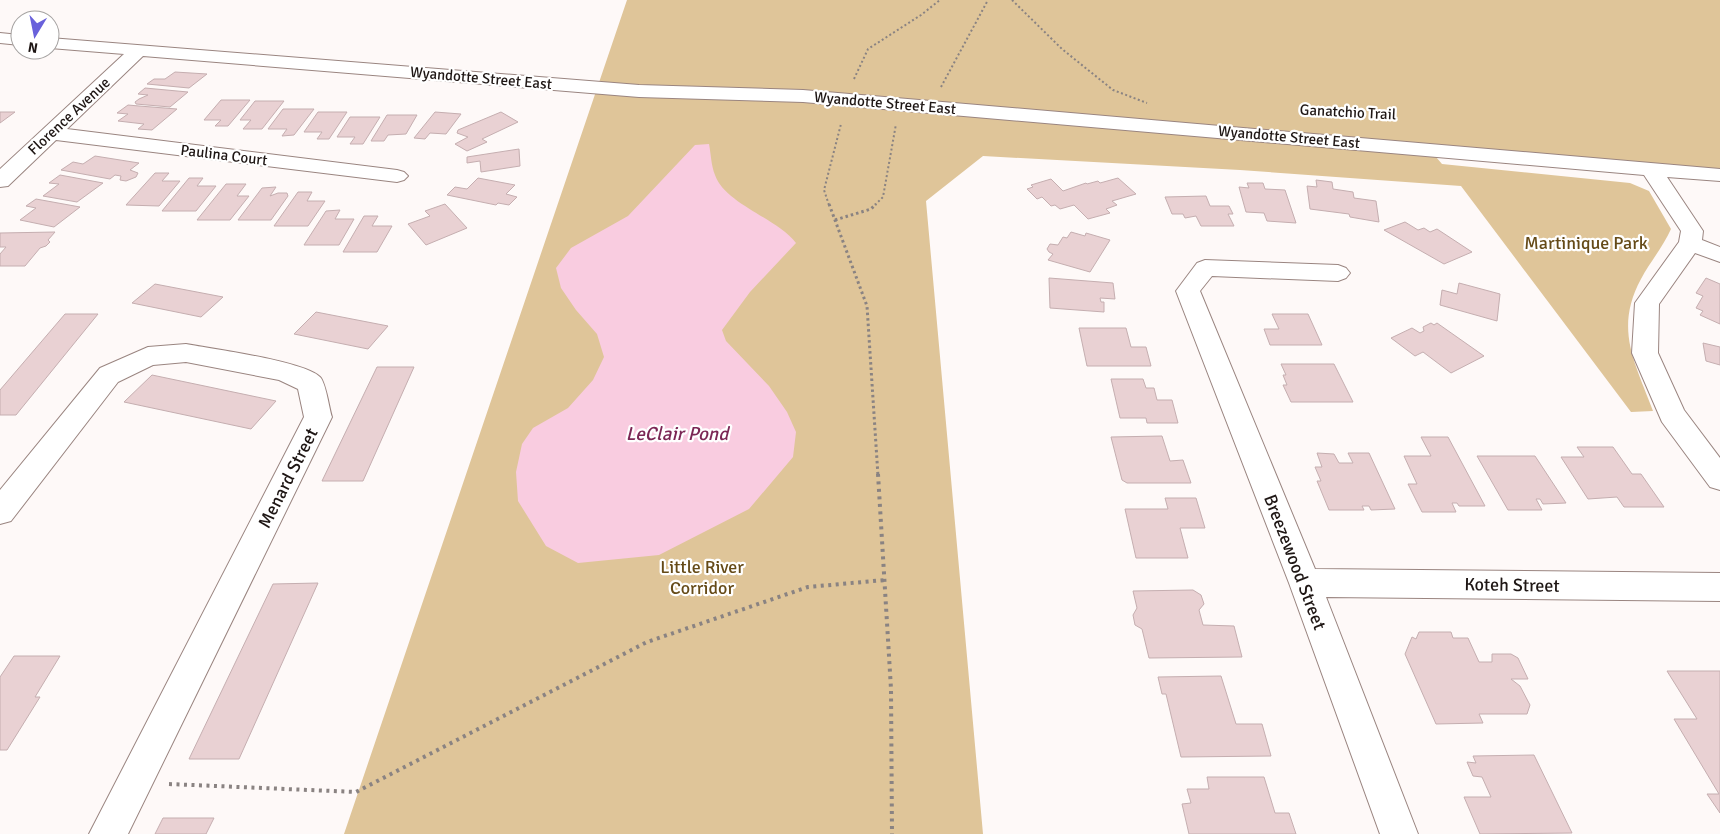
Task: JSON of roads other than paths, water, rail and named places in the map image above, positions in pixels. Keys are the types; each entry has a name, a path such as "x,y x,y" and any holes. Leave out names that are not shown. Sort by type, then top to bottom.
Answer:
{"street":[{"name":"Wyandotte Street East","path":"60,44 639,91 812,96 1720,175"},
{"name":"Florence Avenue","path":"0,181 138,51"},
{"name":"Paulina Court","path":"50,133 398,176"},
{"path":"1651,169 1692,232 1690,243 1647,303 1645,353 1672,415 1720,479"},
{"path":"1690,243 1720,255"},
{"name":"Breezewood Street","path":"1338,274 1205,268 1188,291 1305,583 1399,834"},
{"name":"Menard Street","path":"0,512 109,375 148,356 186,352 285,372 310,383 318,417 108,834"},
{"name":"Koteh Street","path":"1305,583 1720,587"}],"water":[{"name":"LeClair Pond","path":"709,144 715,175 721,185 740,203 777,226 796,243 750,292 722,330 726,341 769,386 787,412 796,432 793,457 749,509 659,555 578,563 546,546 518,501 516,472 522,444 533,428 568,408 593,380 604,357 597,334 576,310 561,288 556,268 571,248 628,216 695,145"}],"park label":[{"name":"Martinique Park","path":"1586,243"},
{"name":"Little River Corridor","path":"702,577"}]}
